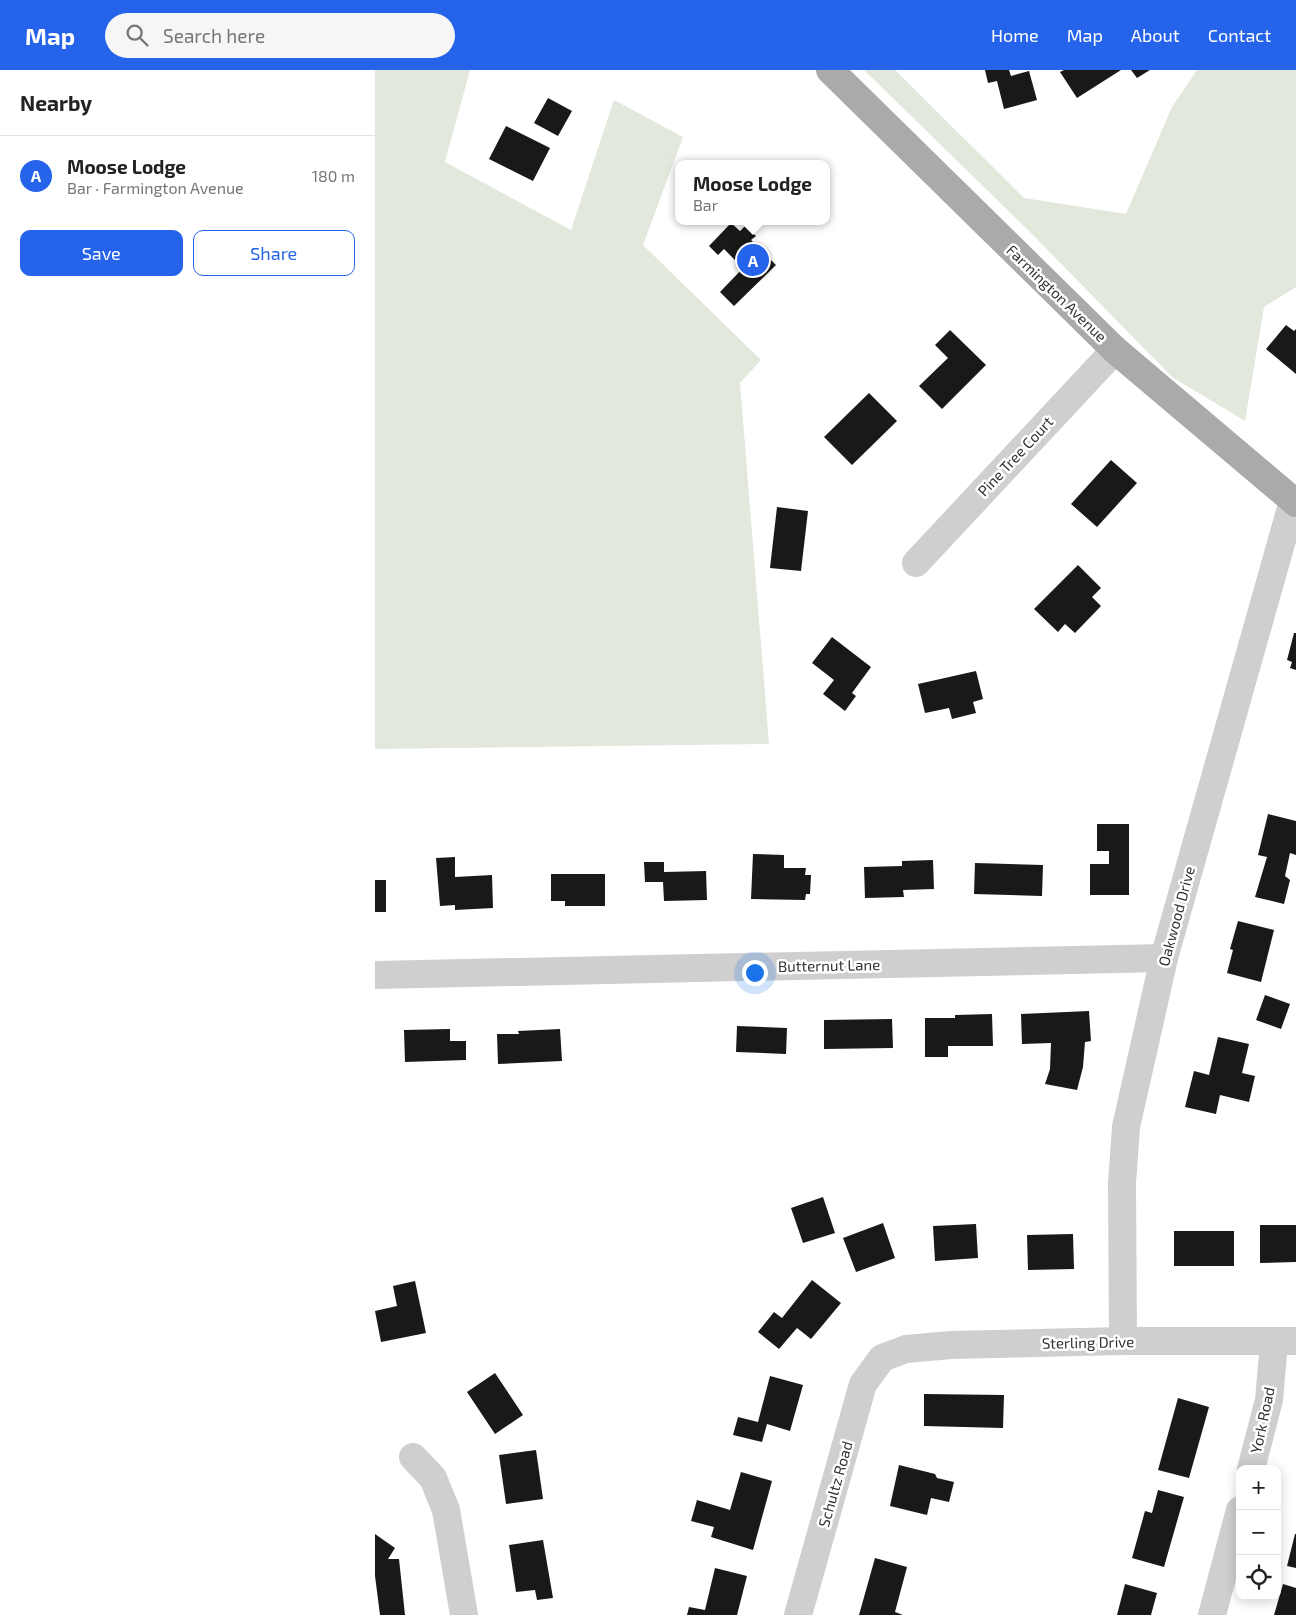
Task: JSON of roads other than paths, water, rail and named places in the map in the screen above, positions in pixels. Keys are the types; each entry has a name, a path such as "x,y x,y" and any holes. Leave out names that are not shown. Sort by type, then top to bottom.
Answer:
{"main road":[{"name":"Farmington Avenue","path":"830,70 1115,350 1294,502"}],"street":[{"name":"Pine Tree Court","path":"916,563 1115,350"},
{"name":"Oakwood Drive","path":"1123,1341 1122,1183 1126,1127 1164,958 1294,502"},
{"name":"Butternut Lane","path":"375,975 1164,958"},
{"name":"Sterling Drive","path":"882,1358 907,1349 951,1345 1123,1341 1285,1342"},
{"name":"York Road","path":"1252,1465 1285,1342"},
{"name":"Schultz Road","path":"798,1615 863,1384 882,1358"},
{"path":"413,1457 433,1478 446,1510 464,1615"},
{"path":"1212,1615 1236,1525"}],"place":[{"name":"Moose Lodge","path":"753,260"}]}
